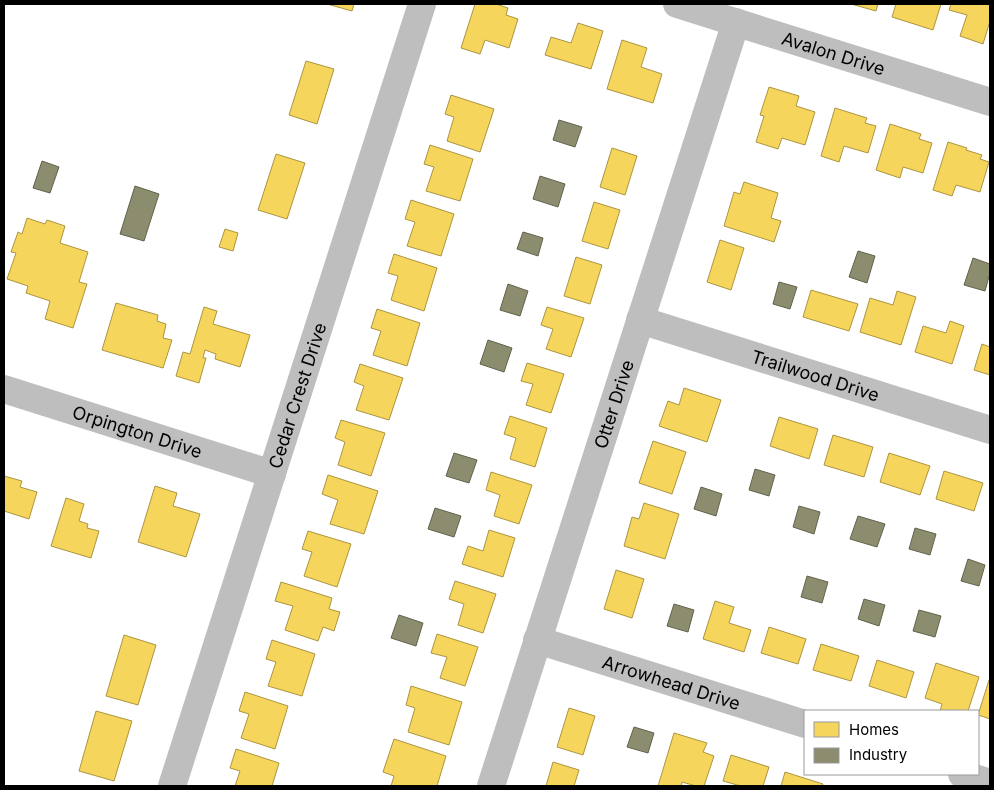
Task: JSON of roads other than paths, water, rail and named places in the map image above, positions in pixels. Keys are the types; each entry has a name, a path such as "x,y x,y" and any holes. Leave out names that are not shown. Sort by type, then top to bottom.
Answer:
{"street":[{"name":"Cedar Crest Drive","path":"172,786 422,4"},
{"name":"Avalon Drive","path":"677,4 990,102"},
{"name":"Otter Drive","path":"491,786 736,22"},
{"name":"Trailwood Drive","path":"640,320 990,430"},
{"name":"Orpington Drive","path":"4,389 272,474"},
{"name":"Arrowhead Drive","path":"537,640 804,724"},
{"path":"966,775 990,782"}]}
